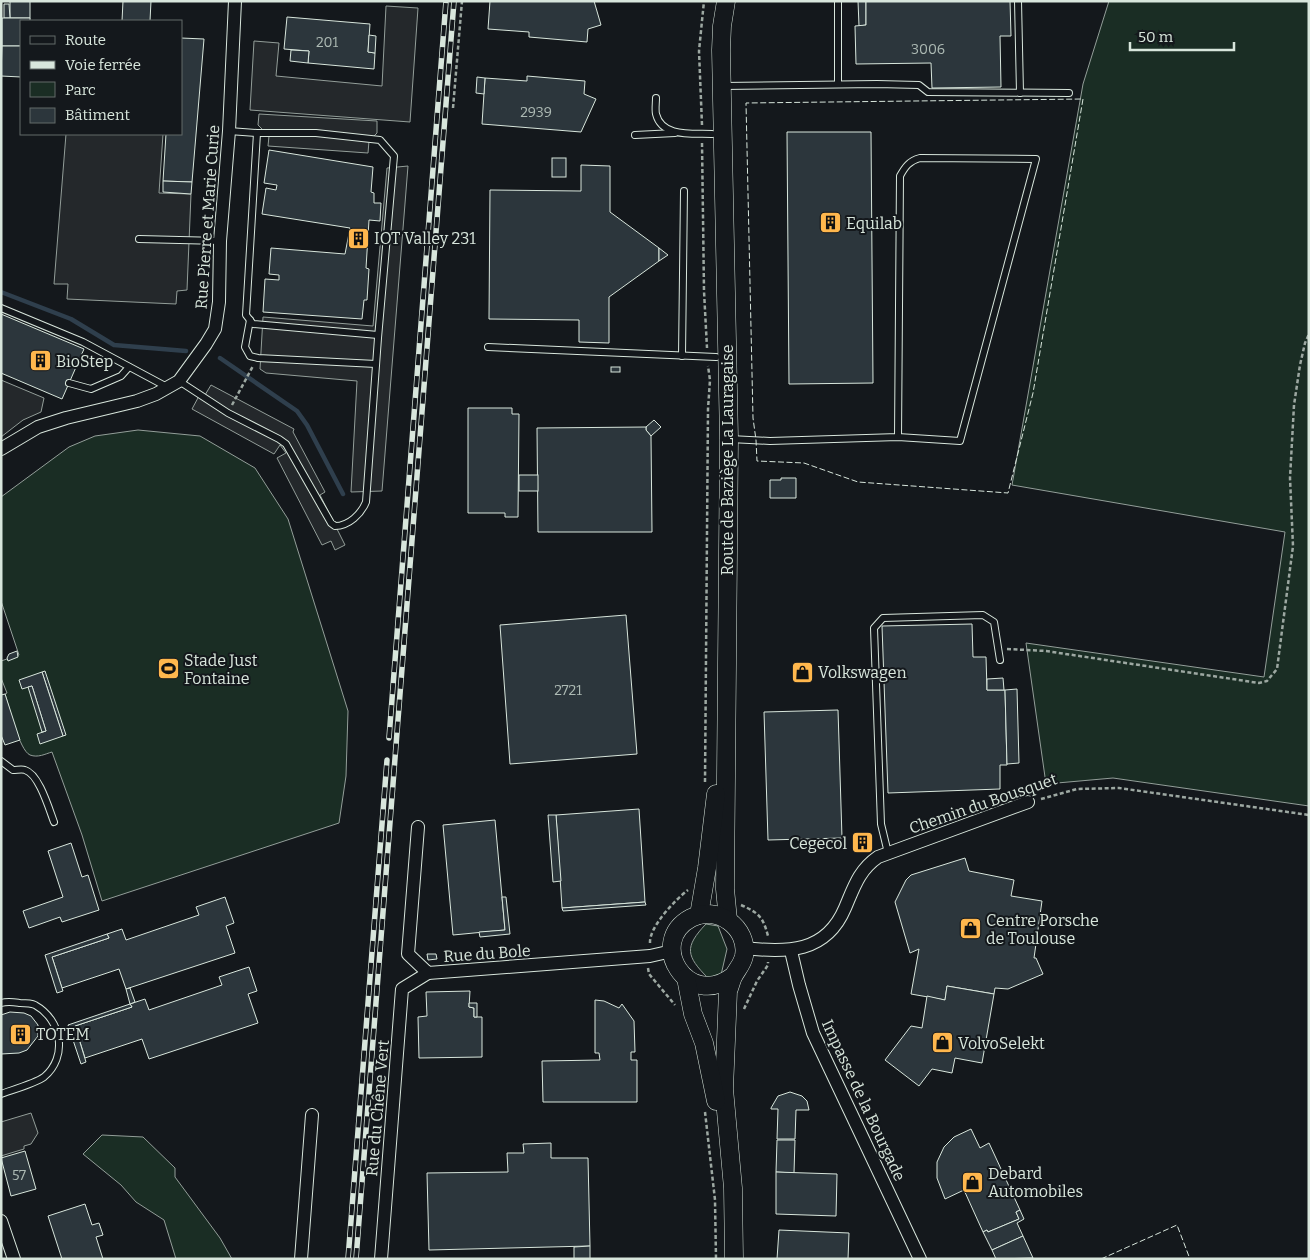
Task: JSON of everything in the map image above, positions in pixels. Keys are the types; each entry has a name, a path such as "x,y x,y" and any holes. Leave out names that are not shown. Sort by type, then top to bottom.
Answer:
{"main road":[{"name":"Route de Baziège La Lauragaise","path":"699,915 716,797 712,357 707,134 710,29 714,1"},
{"name":"Route de Baziège La Lauragaise","path":"726,1 722,26 722,86 729,439 725,889 728,920"},
{"path":"733,976 718,985 710,986 701,986 686,978 676,966 672,951 675,935 679,928 692,918 711,914 728,920 741,934 744,948 742,963 733,976 728,991 724,1088 733,1188 734,1259"},
{"path":"686,978 693,1014 704,1043 715,1091 721,1154 724,1259"}],"street":[{"name":"Rue Pierre et Marie Curie","path":"1,449 38,427 66,418 137,401 156,394 174,384 190,367 206,344 214,328 219,302 220,241 229,130 235,1"},
{"name":"Chemin du Bousquet","path":"744,948 768,951 805,948 826,934 835,925 860,874 868,864 878,857 1028,802"},
{"name":"Rue du Bole","path":"418,827 408,954 428,973 650,956 672,951"},
{"name":"Impasse de la Bourgade","path":"791,950 798,986 813,1033 920,1259"},
{"name":"Rue du Chêne Vert","path":"381,1259 402,989 428,973"},
{"path":"301,1259 312,1115"},
{"path":"1,1221 14,1259"}],"lane":[{"path":"838,1 838,84"},
{"path":"1018,1 1020,93"},
{"path":"722,86 919,85 928,92 1069,93"},
{"path":"656,98 656,114 661,124 675,133"},
{"path":"1,308 83,342 129,367 200,396 228,413 280,439 286,444 327,519 335,526 340,526 352,520 359,514 366,502 378,335 394,156 380,140 316,133 257,133 229,130"},
{"path":"257,133 246,315 253,324 378,335"},
{"path":"635,135 707,134"},
{"path":"729,439 770,441 898,437 960,441 1036,159 920,158 906,165 900,176 898,437"},
{"path":"682,356 684,191"},
{"path":"139,239 220,241"},
{"path":"250,320 245,347 250,356 376,364"},
{"path":"488,347 712,357"},
{"path":"69,383 91,389 122,376 129,367"},
{"path":"888,853 881,824 874,628 883,618 983,615 994,622 1000,660"},
{"path":"1,761 13,770 25,770 31,773 36,779 54,822"},
{"path":"1,1003 8,1001 34,1005 49,1018 58,1033 60,1049 53,1066 43,1078 1,1094"}],"path":[{"path":"453,108 462,1"},
{"path":"704,1 699,50 707,134 704,291 712,357 708,409 705,787"},
{"path":"704,291 711,292"},
{"path":"998,649 1046,651 1259,683 1268,681 1276,669 1293,546 1290,478 1294,405 1300,365 1309,334"},
{"path":"228,413 253,366"},
{"name":"Chemin du Bousquet","path":"1028,802 1077,789 1119,788 1309,814"},
{"path":"650,944 649,939 655,925 672,905 690,889"},
{"path":"736,902 758,913 762,919 768,940"},
{"path":"649,962 650,974 678,1012"},
{"path":"744,1010 756,981 768,965 768,962"},
{"path":"704,1104 715,1200 716,1259"}],"green space":[{"path":"1109,1 1309,1 1309,806 1113,778 1046,784 1026,643 1264,677 1285,532 1012,485 1083,84"},
{"name":"Stade Just Fontaine","path":"138,430 200,436 255,468 288,519 348,711 346,776 339,823 102,901 82,835 52,752 36,756 30,755 26,751 18,737 5,694 7,693 1,678 1,661 19,655 1,601 1,497 69,447 95,436"},
{"path":"706,924 718,926 727,949 721,975 708,978 695,964 690,951 694,939"},
{"path":"102,1135 143,1137 175,1168 175,1177 220,1238 232,1259 176,1259 164,1220 136,1202 121,1185 83,1154"}],"shaded area":[{"path":"386,6 418,8 410,122 250,110 254,41 279,43 276,76 382,86"},
{"path":"259,114 377,121 377,133 369,141 368,153 268,146 269,136 258,125"},
{"path":"66,135 163,135 159,193 191,194 187,290 177,291 176,304 67,299 68,284 54,284"},
{"path":"408,166 382,491 351,492 357,381 266,373 260,369 263,317 373,326 387,168"},
{"path":"1,380 44,398 41,412 23,420 1,437"},
{"path":"211,385 294,429 293,432 325,492 320,495 345,545 335,550 331,541 322,545 277,458 286,453 280,445 274,454 192,409 199,396 205,395"},
{"path":"31,1113 38,1133 31,1144 24,1146 24,1149 1,1156 1,1122"}],"building":[{"path":"10,1 30,1 30,18 10,18"},
{"path":"123,1 151,1 150,20 122,20"},
{"path":"490,1 594,1 601,25 588,29 587,42 529,37 529,32 488,29"},
{"path":"858,1 866,1 866,25 859,26"},
{"path":"866,1 1010,1 1011,36 1000,36 1001,87 932,88 931,63 856,64 855,26 866,25"},
{"path":"4,4 9,4 10,18 4,18"},
{"path":"287,17 370,24 368,52 375,53 374,69 308,63 309,51 284,49"},
{"path":"2,18 30,18 30,20 20,20 20,46 2,46"},
{"path":"369,35 376,36 375,53 368,52"},
{"path":"182,38 204,39 192,182 163,181 166,135 182,135"},
{"path":"2,46 20,46 20,77 1,76"},
{"path":"291,50 309,51 308,63 290,61"},
{"path":"527,76 585,81 584,94 596,99 581,132 482,124 485,78 527,81"},
{"path":"477,77 485,78 484,94 476,93"},
{"name":"Equilab","path":"787,132 871,132 873,383 789,384"},
{"name":"IOT Valley 231","path":"269,150 373,167 371,192 374,193 374,203 381,203 380,221 369,220 366,268 369,269 367,300 364,300 362,319 263,312 265,279 279,280 279,275 269,274 271,248 345,254 350,228 262,214 266,188 276,190 277,185 264,183"},
{"path":"552,158 566,158 566,177 552,177"},
{"path":"581,165 610,166 610,212 659,248 659,261 609,297 609,343 579,342 579,320 489,319 490,190 581,191"},
{"path":"163,181 192,182 191,194 163,192"},
{"path":"659,248 668,255 659,261"},
{"name":"BioStep","path":"1,314 84,349 62,399 1,373"},
{"path":"611,367 620,367 620,372 611,372"},
{"path":"468,408 512,408 512,414 519,414 518,517 505,517 505,513 468,513"},
{"path":"654,420 661,427 651,436 646,427"},
{"path":"646,427 651,436 652,532 538,532 537,428"},
{"path":"519,475 538,475 538,491 519,491"},
{"path":"781,478 796,478 796,498 770,498 770,480 781,480"},
{"path":"626,615 637,754 510,764 500,625"},
{"path":"972,624 973,657 986,657 987,690 1005,690 1007,765 1000,765 1000,789 888,793 882,626"},
{"path":"17,651 18,657 8,661 9,654"},
{"path":"45,671 66,735 63,736 42,672"},
{"path":"42,672 63,736 40,744 37,734 46,731 32,686 22,689 19,680"},
{"path":"1003,678 1004,690 987,690 987,679"},
{"path":"32,686 46,731 42,732 28,687"},
{"path":"1017,689 1019,763 1007,764 1005,690"},
{"path":"5,694 20,740 5,745 1,735 1,695"},
{"path":"838,710 842,838 768,840 764,712"},
{"path":"639,809 645,902 562,908 556,815"},
{"path":"548,815 556,815 561,881 553,882"},
{"path":"495,820 505,930 453,935 443,825"},
{"name":"Cegecol","path":"859,840 867,840 868,845 860,846"},
{"path":"71,843 82,877 88,875 99,910 62,922 60,917 29,928 23,911 63,897 48,851"},
{"name":"Centre Porsche de Toulouse","path":"965,858 969,871 1014,880 1011,896 1042,901 1034,958 1036,958 1043,974 1008,989 995,988 994,994 947,986 945,1000 911,994 919,949 910,953 895,902 906,880 911,875"},
{"path":"225,897 234,923 226,926 235,953 126,989 119,969 62,988 52,957 109,938 107,934 122,929 126,940 199,915 196,907"},
{"path":"502,897 506,897 510,934 480,937 479,932 505,930"},
{"path":"645,902 646,905 563,911 562,908"},
{"path":"107,934 109,938 52,957 63,991 57,993 45,955"},
{"path":"427,954 436,954 437,959 428,960"},
{"path":"249,967 257,991 248,994 258,1023 149,1059 142,1039 85,1058 75,1026 132,1007 130,1004 145,999 149,1010 222,985 219,977"},
{"name":"VolvoSelekt","path":"947,986 994,994 982,1063 955,1058 952,1073 932,1069 919,1086 885,1060 911,1026 922,1028 927,996 945,1000"},
{"path":"130,988 135,1002 130,1004 126,989"},
{"path":"470,991 469,1007 474,1008 474,1017 482,1017 482,1057 419,1058 418,1017 427,1016 426,992"},
{"path":"595,1000 604,1001 619,1008 622,1004 634,1021 635,1052 631,1052 631,1060 637,1060 637,1102 543,1102 542,1061 600,1060 599,1053 595,1053"},
{"path":"469,1003 477,1003 477,1017 474,1017 474,1008 469,1007"},
{"path":"130,1004 132,1007 75,1026 86,1062 81,1064 68,1025"},
{"name":"TOTEM","path":"10,1012 24,1013 31,1016 38,1025 38,1036 27,1050 19,1053 1,1054 1,1015"},
{"path":"790,1092 802,1096 807,1101 809,1110 796,1110 795,1139 777,1139 778,1109 771,1108 778,1096"},
{"name":"Debard Automobiles","path":"971,1129 980,1148 989,1143 1020,1210 1016,1212 1019,1219 988,1232 987,1230 983,1232 964,1190 945,1199 937,1178 937,1162 944,1147 954,1137"},
{"path":"777,1140 795,1140 794,1173 776,1172"},
{"path":"551,1143 551,1158 588,1158 590,1246 429,1250 427,1173 508,1172 507,1153 524,1153 523,1144"},
{"path":"25,1151 36,1189 11,1196 1,1158"},
{"path":"776,1172 837,1174 836,1216 776,1214"},
{"path":"85,1204 92,1225 99,1223 103,1235 96,1237 103,1259 62,1259 48,1216"},
{"path":"1020,1210 1024,1219 1017,1223 1023,1236 992,1250 983,1232 987,1230 988,1232 1019,1219 1016,1212"},
{"path":"779,1230 849,1233 848,1259 777,1259"},
{"path":"1023,1236 1033,1258 996,1259 992,1250"},
{"path":"590,1246 590,1259 574,1259 574,1247"}],"waterway":[{"path":"1,292 71,319 114,345 186,351"},
{"path":"220,358 297,411 307,425 343,494"}],"railway":[{"path":"389,738 446,1"},
{"path":"356,1259 454,1"},
{"path":"348,1259 387,760"}],"fence":[{"path":"1083,99 1033,393 1008,493 858,482 804,463 757,461 753,418 746,103 1083,99"},
{"path":"1101,1259 1177,1225 1190,1259"}],"place":[{"name":"Equilab","path":"830,223"},
{"name":"IOT Valley 231","path":"358,238"},
{"name":"BioStep","path":"40,361"},
{"name":"Stade Just Fontaine","path":"168,669"},
{"name":"Volkswagen","path":"802,672"},
{"name":"Cegecol","path":"863,843"},
{"name":"Centre Porsche de Toulouse","path":"970,929"},
{"name":"TOTEM","path":"20,1034"},
{"name":"VolvoSelekt","path":"942,1043"},
{"name":"Debard Automobiles","path":"972,1182"}]}
